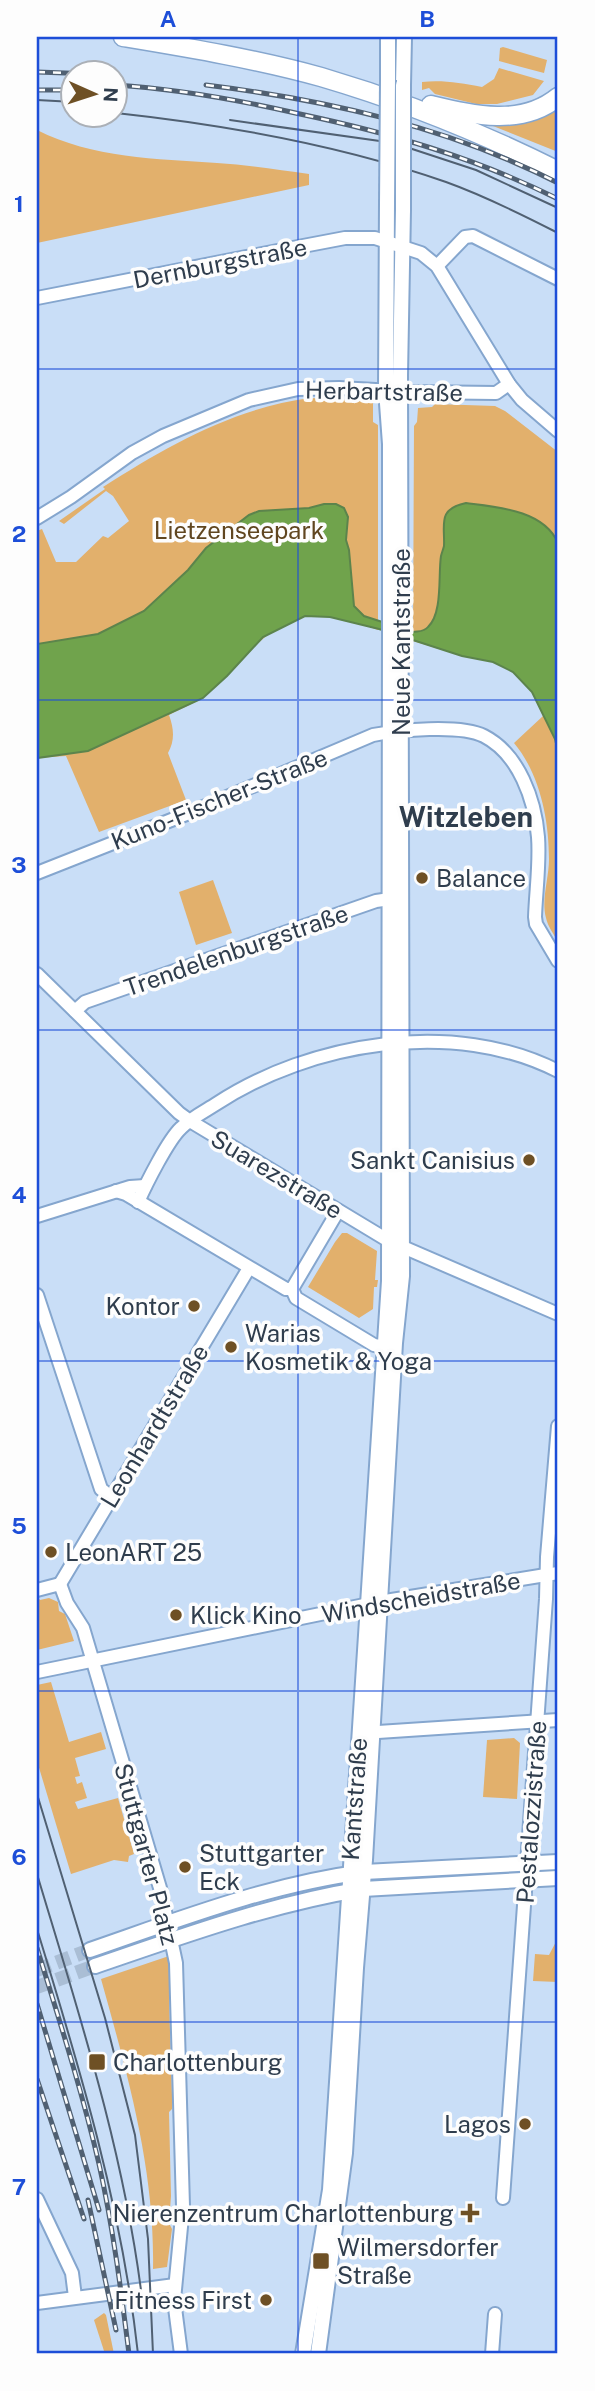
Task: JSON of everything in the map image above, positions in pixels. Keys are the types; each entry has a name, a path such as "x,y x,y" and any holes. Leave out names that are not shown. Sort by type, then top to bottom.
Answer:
{"highway":[{"path":"123,37 254,61 341,83 481,134 558,171"},
{"path":"191,38 313,67 419,102 488,129 558,163"},
{"path":"419,102 483,116 506,116 531,111 558,97"}],"main road":[{"name":"Neue Kantstraße","path":"388,37 386,241 393,391 396,731 395,1042 389,1241"},
{"name":"Neue Kantstraße","path":"393,391 403,247 404,37"},
{"name":"Neue Kantstraße","path":"395,1042 403,1248"},
{"name":"Kantstraße","path":"303,2354 330,2190 357,1872 373,1603 389,1241"},
{"name":"Kantstraße","path":"373,1603 403,1248"},
{"path":"90,1950 270,1891 357,1872 558,1863"},
{"path":"95,1966 288,1903 355,1890 558,1878"},
{"name":"Kantstraße","path":"318,2354 345,2153 355,1890"}],"street":[{"path":"555,424 522,400 509,384 437,266 465,237 473,236 558,279"},
{"name":"Dernburgstraße","path":"37,298 345,238 371,237 386,241 421,253 437,266"},
{"name":"Herbartstraße","path":"37,518 132,453 163,436 249,400 298,389 496,393 509,384"},
{"name":"Kuno-Fischer-Straße","path":"37,873 373,736 396,731 455,730 477,734 500,747 512,760 528,793 537,828 537,924 558,961"},
{"name":"Trendelenburgstraße","path":"75,1011 85,1002 395,898"},
{"name":"Suarezstraße","path":"37,974 190,1121 389,1241 558,1314"},
{"path":"138,1202 179,1130 190,1121 268,1074 320,1057 395,1042 478,1047 512,1054 558,1071"},
{"path":"37,1216 116,1191 145,1186"},
{"path":"116,1191 126,1194 289,1289 296,1298 374,1345 384,1347"},
{"path":"289,1289 338,1211"},
{"name":"Leonhardtstraße","path":"60,1584 249,1268"},
{"path":"37,1295 101,1489 111,1497"},
{"name":"Pestalozzistraße","path":"503,2199 537,1722 552,1574 558,1426"},
{"name":"Windscheidstraße","path":"37,1672 373,1603 552,1574"},
{"path":"37,1590 60,1584"},
{"name":"Stuttgarter Platz","path":"60,1584 67,1603 83,1628 168,1923 176,1963 183,2192 174,2305 181,2354"},
{"path":"365,1733 558,1720"},
{"path":"37,2199 72,2273 75,2297"},
{"path":"37,2303 175,2285"},
{"path":"492,2354 495,2315"}],"green space":[{"path":"500,48 547,60 544,73 499,61"},
{"path":"499,68 544,81 533,95 497,104 476,104 435,94 429,88 422,90 422,82 430,81 482,87 494,79"},
{"path":"558,108 558,152 488,124"},
{"path":"37,130 80,146 125,156 240,165 309,174 309,185 37,243"},
{"name":"Lietzenseepark","path":"310,398 373,401 373,422 378,425 378,630 341,619 313,616 288,622 274,630 216,687 169,715 173,734 168,753 186,800 99,832 66,756 37,758 37,531 42,529 56,562 76,562 103,536 108,538 129,521 113,496 106,491 64,524 59,521 105,489 103,487 202,431 255,410"},
{"path":"435,404 495,406 558,452 558,942 548,924 545,911 549,859 545,813 530,769 514,743 543,716 532,692 513,672 493,662 413,641 414,426 418,408 432,407"},
{"path":"213,880 232,933 196,945 179,892"},
{"path":"342,1233 347,1233 377,1251 375,1280 378,1280 377,1287 374,1287 373,1309 359,1318 308,1287"},
{"path":"37,1596 40,1600 49,1598 58,1602 59,1611 65,1614 74,1641 37,1650"},
{"path":"51,1682 69,1742 101,1732 106,1749 75,1758 80,1776 75,1777 77,1784 82,1782 87,1798 75,1802 78,1809 118,1798 134,1854 129,1856 128,1862 114,1860 71,1874 37,1761 37,1685"},
{"path":"514,1738 520,1743 517,1799 483,1797 487,1740"},
{"path":"558,1938 558,1982 533,1981 535,1954 549,1955"},
{"path":"169,1956 172,1993 169,1999 172,2109 169,2112 169,2223 172,2229 167,2267 153,2269 150,2196 145,2159 130,2087 101,1979"},
{"path":"104,2313 114,2354 105,2354 94,2320"}],"shaded area":[{"path":"466,503 505,509 531,517 542,523 558,543 558,752 555,739 532,692 513,672 493,662 462,656 379,629 330,617 305,616 263,637 203,698 88,751 37,758 37,644 98,634 144,611 188,570 206,548 249,515 259,511 309,508 324,504 336,504 344,508 348,517 346,540 354,606 364,616 413,632 426,629 436,613 444,546 444,518 450,509"}],"tunnel":[{"path":"37,1970 90,1950"},
{"path":"37,1987 95,1966"}],"tram line":[{"path":"37,100 60,101"},
{"path":"130,115 241,130 365,157 460,187 558,233"},
{"path":"230,120 394,143 476,170 558,208"},
{"path":"37,1794 105,2018 135,2135 148,2239 153,2354"},
{"path":"37,1874 99,2084 124,2190 142,2298"},
{"path":"37,1929 98,2139 122,2246 138,2354"}],"railway":[{"path":"37,72 60,73"},
{"path":"206,85 342,108 431,131 517,163 558,183"},
{"path":"130,86 231,100 367,130 464,159 558,199"},
{"path":"37,90 60,90"},
{"path":"37,1948 78,2082 99,2164 113,2235 129,2354"},
{"path":"37,2004 99,2210"},
{"path":"37,2079 84,2219"},
{"path":"88,2200 116,2330"}],"place":[{"name":"Balance","path":"422,878"},
{"name":"Sankt Canisius","path":"529,1160"},
{"name":"Kontor","path":"194,1306"},
{"name":"Warias Kosmetik & Yoga","path":"231,1347"},
{"name":"LeonART 25","path":"51,1552"},
{"name":"Klick Kino","path":"176,1615"},
{"name":"Stuttgarter Eck","path":"185,1867"},
{"name":"Charlottenburg","path":"97,2062"},
{"name":"Lagos","path":"525,2124"},
{"name":"Nierenzentrum Charlottenburg","path":"470,2213"},
{"name":"Wilmersdorfer Straße","path":"321,2261"},
{"name":"Fitness First","path":"266,2300"}],"district":[{"name":"Witzleben","path":"466,816"}]}
